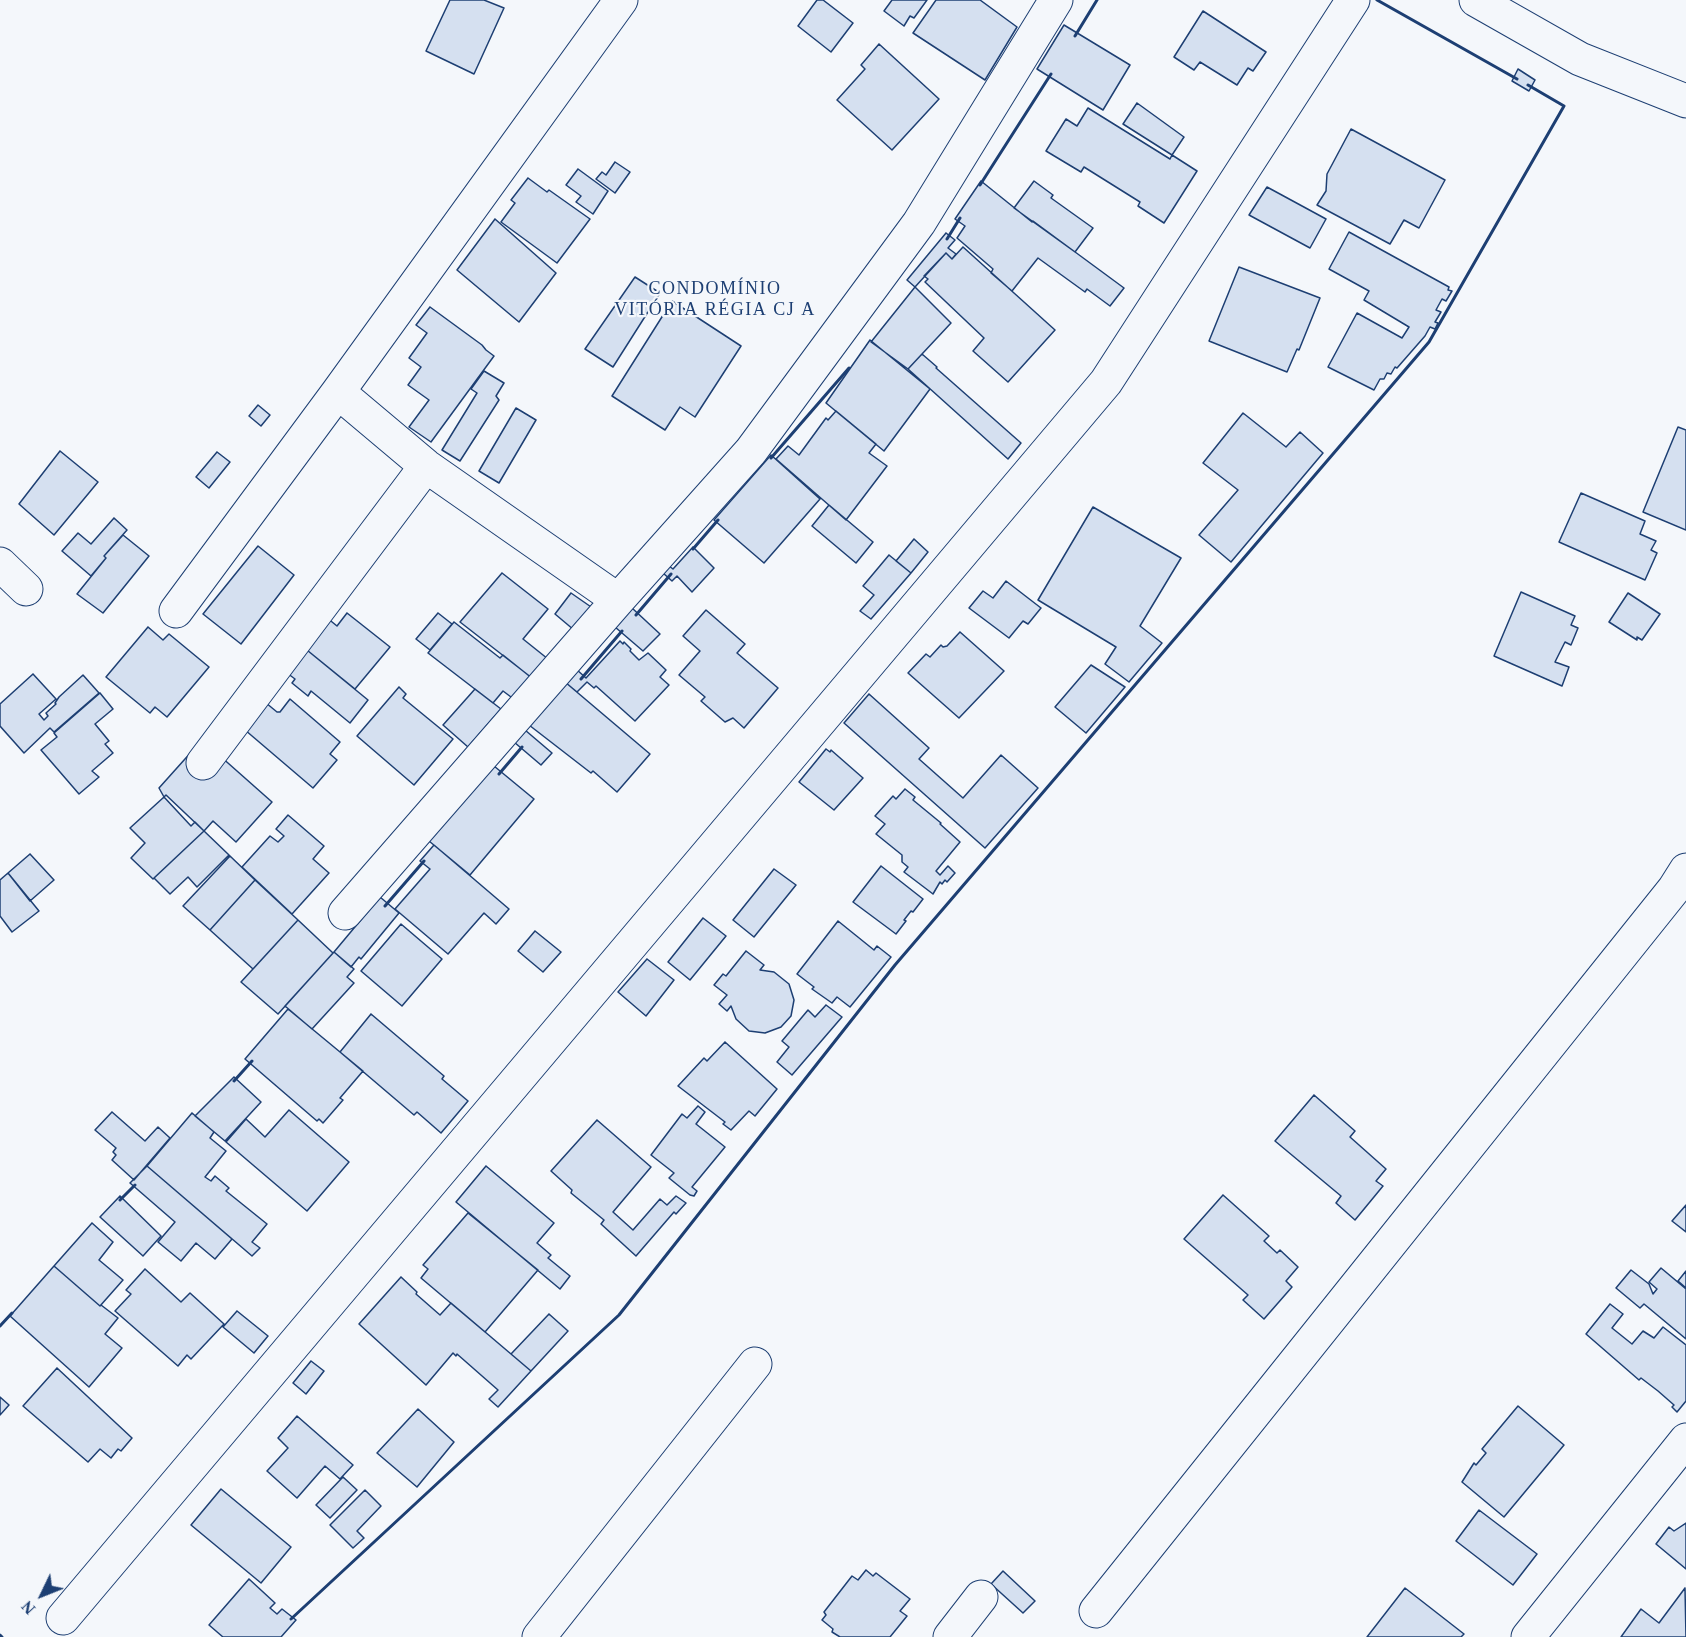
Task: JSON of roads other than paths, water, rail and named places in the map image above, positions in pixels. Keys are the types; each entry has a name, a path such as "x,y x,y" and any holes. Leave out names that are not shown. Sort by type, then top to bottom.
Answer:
{"street":[{"path":"176,611 338,392 621,0"},
{"path":"345,913 751,451 920,223 1056,0"},
{"path":"63,1618 1106,382 1353,0"},
{"path":"1476,0 1581,59 1686,102"},
{"path":"338,392 426,466 618,600"},
{"path":"203,763 426,466"},
{"path":"0,564 26,589"},
{"path":"1096,1611 1686,870"},
{"path":"539,1637 755,1364"},
{"path":"1528,1637 1686,1440"},
{"path":"950,1637 981,1598"}],"district":[{"name":"CONDOMÍNIO VITÓRIA RÉGIA CJ A","path":"715,299"}]}
